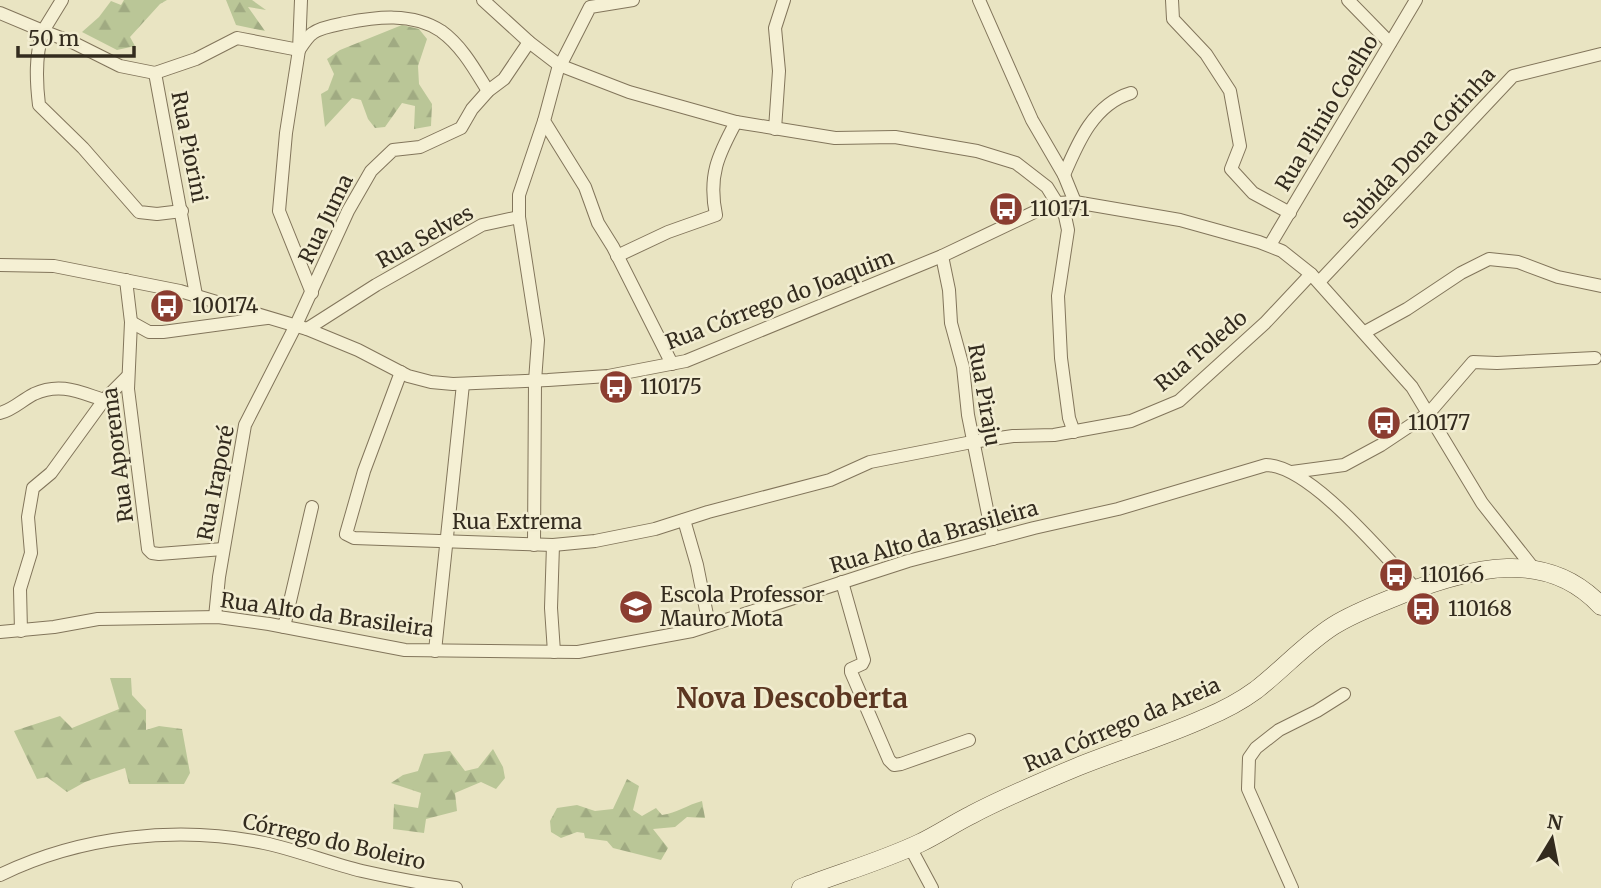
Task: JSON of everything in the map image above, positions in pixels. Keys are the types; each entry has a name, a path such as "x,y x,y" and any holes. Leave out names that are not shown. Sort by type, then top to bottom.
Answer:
{"street":[{"path":"62,0 43,31 39,44 39,105 83,148 139,212 157,214 181,211"},
{"path":"301,0 299,50 286,133 279,211 312,293"},
{"path":"482,0 559,65 629,92 736,122 835,138 895,137 976,151 1016,163 1047,187 1065,216 1068,230 1058,296 1061,358 1069,418 1074,432"},
{"path":"534,545 537,332 519,217 519,195 544,121 559,65 590,7 633,0"},
{"path":"775,128 779,71 775,28 785,0"},
{"path":"979,0 1032,120 1064,175 1075,202"},
{"path":"1172,0 1173,19 1206,54 1230,91 1240,146 1231,169 1253,193 1290,213"},
{"path":"1348,0 1390,43"},
{"name":"Rua Plinio Coelho","path":"1270,246 1416,0"},
{"path":"0,13 74,43 120,66 155,73"},
{"path":"299,50 312,33 333,26 376,18 409,20 440,31 464,53 488,91"},
{"name":"Rua Piorini","path":"196,295 155,73 196,60 237,38 299,50"},
{"name":"Rua Juma","path":"302,327 312,293 348,211 370,171 393,149 420,147 461,128 472,109 488,91 504,79 529,42"},
{"name":"Subida Dona Cotinha","path":"1315,278 1513,76 1601,54"},
{"path":"1064,175 1090,123 1108,103 1131,93"},
{"path":"544,121 585,187 598,223 672,364"},
{"path":"617,256 668,232 716,215 712,181 719,154 736,122"},
{"name":"Rua Córrego do Joaquim","path":"0,265 54,266 196,295 302,327 358,350 401,373 431,382 463,384 608,376 686,361 942,256 1058,203 1075,202 1180,220 1270,246 1295,260 1315,278 1412,387 1482,503 1534,569"},
{"name":"Rua Selves","path":"302,327 482,225 519,217"},
{"name":"Rua Piraju","path":"942,256 972,442 993,539"},
{"path":"1365,332 1408,309 1461,272 1489,259 1518,262 1558,277 1601,286"},
{"name":"Rua Toledo","path":"972,442 1074,432 1130,421 1179,401 1315,278"},
{"name":"Rua Aporema","path":"126,281 131,322 128,389 148,549 159,554 223,549"},
{"path":"131,322 149,332 163,332 274,317"},
{"name":"Rua Iraporé","path":"215,617 223,549 245,425 302,327"},
{"path":"1291,472 1344,465 1381,445 1429,413 1473,362 1595,358"},
{"name":"Rua Extrema","path":"401,373 364,471 346,534 354,538 553,545 632,535 830,480 870,462 972,442"},
{"path":"21,631 20,589 32,553 28,517 33,488 51,473 104,400 128,376"},
{"path":"435,651 463,384"},
{"path":"0,414 34,394 61,387 104,400"},
{"name":"Rua Alto da Brasileira","path":"0,632 98,618 215,617 405,650 578,652 709,625 908,561 1118,509 1253,468 1278,466 1291,472 1331,502 1416,589"},
{"path":"284,627 312,507"},
{"path":"684,520 697,565 709,625"},
{"path":"553,545 551,608 554,652"},
{"name":"Rua Córrego da Areia","path":"801,888 910,847 971,814 1080,766 1208,717 1254,691 1334,626 1379,603 1416,589 1464,573 1502,567 1534,569 1571,581 1585,589 1601,606"},
{"path":"842,582 864,660 862,664 851,668 851,672 894,765 969,740"},
{"path":"1292,888 1248,789 1249,758 1256,748 1279,730 1344,694"},
{"name":"Córrego do Boleiro","path":"0,876 78,847 144,836 195,835 266,844 362,871 456,888"},
{"path":"910,847 932,888"}],"green space":[{"path":"124,0 167,0 160,4 130,37 135,46 117,50 82,32 99,17 111,1 121,5"},
{"path":"226,0 252,0 266,10 248,7 265,31 236,25"},
{"path":"402,25 419,29 427,39 418,66 419,84 432,104 431,126 414,129 415,106 402,103 385,127 375,128 368,119 361,100 352,98 325,127 321,94 328,90 334,74 327,59 340,50"},
{"path":"110,678 131,678 132,695 146,710 146,730 159,726 182,729 190,773 184,784 129,784 125,768 85,782 67,792 47,777 37,779 14,731 60,716 72,728 119,709"},
{"path":"493,749 503,767 505,778 496,789 481,782 455,793 457,811 426,819 424,833 393,829 394,804 418,808 421,793 391,783 403,775 418,771 424,754 450,751 465,771 478,768"},
{"path":"627,779 639,786 633,810 642,816 656,808 662,815 672,813 702,801 705,818 687,817 675,827 653,829 668,848 661,860 613,848 607,841 585,838 584,833 577,832 561,838 551,832 550,821 557,808 577,805 595,811 613,809"}],"place":[{"name":"110171","path":"1006,209"},
{"name":"100174","path":"167,306"},
{"name":"110175","path":"616,387"},
{"name":"110177","path":"1384,423"},
{"name":"110166","path":"1396,575"},
{"name":"Escola Professor Mauro Mota","path":"636,607"},
{"name":"110168","path":"1423,609"}],"district":[{"name":"Nova Descoberta","path":"792,698"}]}
